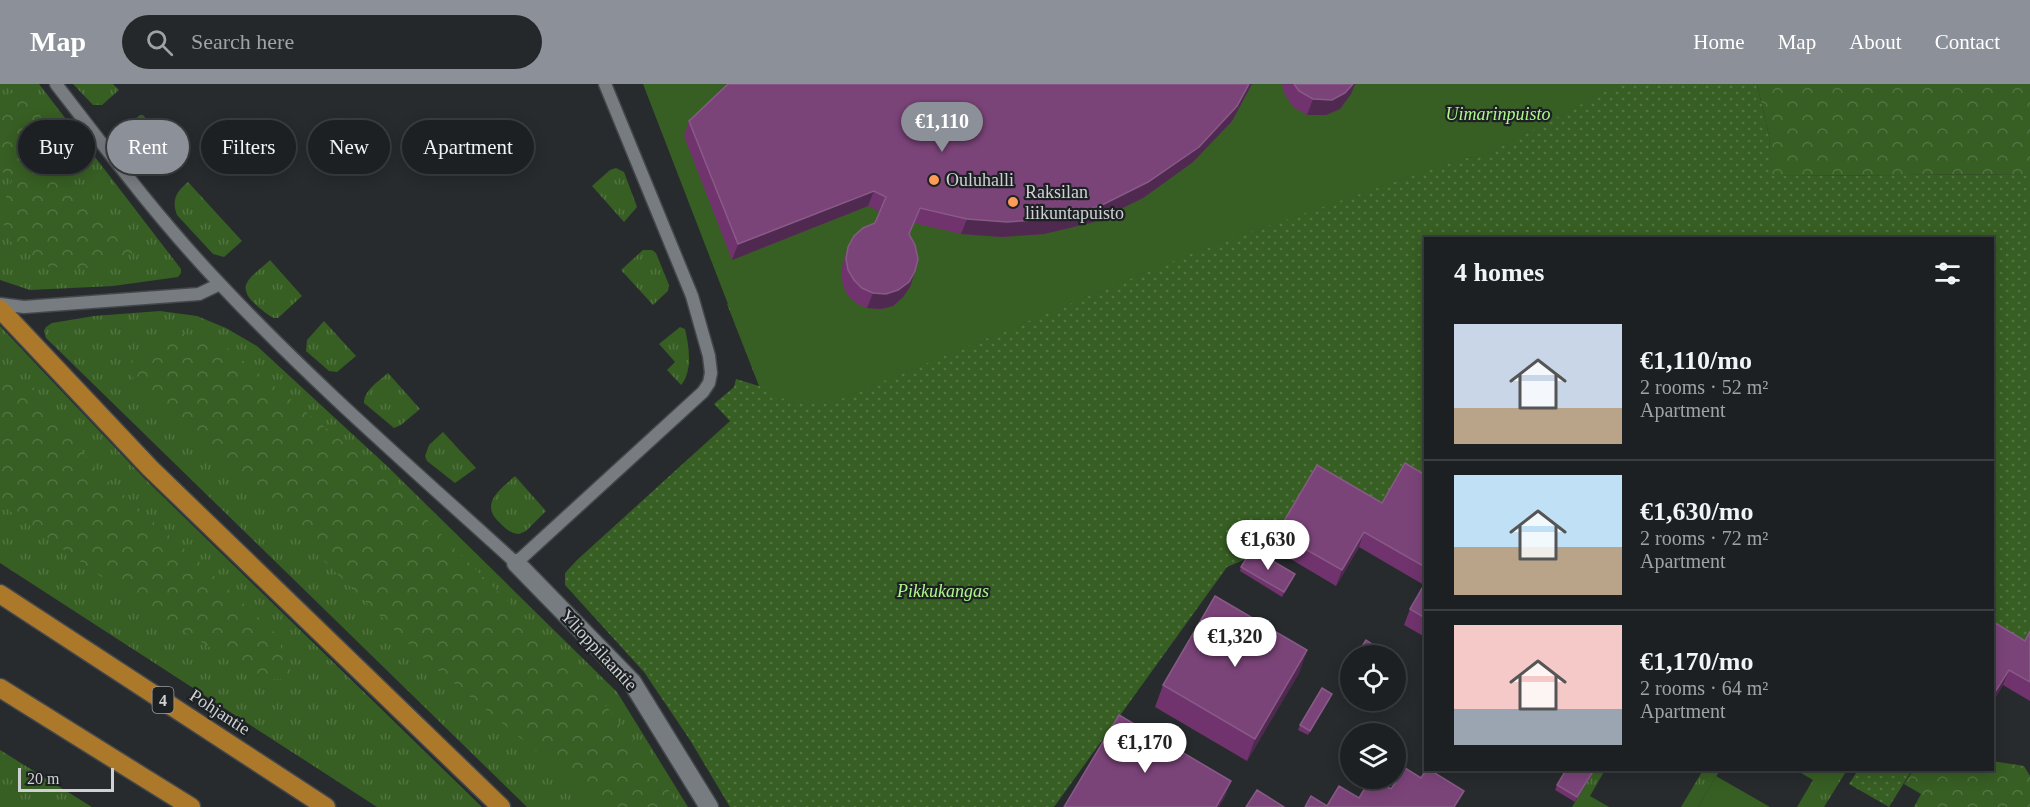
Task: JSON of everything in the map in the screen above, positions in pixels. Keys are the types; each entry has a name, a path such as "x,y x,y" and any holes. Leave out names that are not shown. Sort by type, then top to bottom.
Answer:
{"highway":[{"path":"0,309 150,468 501,807"},
{"name":"Pohjantie","path":"0,594 326,807"},
{"path":"0,688 192,807"}],"street":[{"name":"Ylioppilaantie","path":"516,563 632,682 709,807"}],"lane":[{"path":"56,84 145,200 220,284 295,360 516,563 703,392 709,383 711,373 709,356 692,296 605,84"},
{"path":"0,304 24,307 199,294 220,284"}],"green space":[{"path":"0,84 39,84 67,120 18,120 18,174 95,174 95,157 181,269 181,273 178,277 113,286 30,290 0,280"},
{"path":"73,84 113,84 119,90 102,105 93,105"},
{"name":"Raksilan liikuntapuisto","path":"643,84 1620,84 1481,157 1464,158 1210,246 831,403 811,404 777,396 760,387"},
{"name":"Pikkukangas","path":"1453,84 1757,84 1769,136 1772,176 2030,174 2030,638 2019,656 1994,641 1994,237 1424,237 1424,494 1376,518 1311,480 1272,548 1227,567 1054,807 730,807 690,740 644,672 565,585 565,573 577,560 730,421 714,404 734,387 736,379 759,386 727,304 1193,162 1480,157"},
{"path":"1757,84 2030,84 2030,174 1771,176 1769,136"},
{"path":"21,90 37,106 42,120 18,120 18,174 61,174 67,190 142,250 88,268 49,267 10,241 0,214 12,180 0,170 0,97"},
{"path":"143,115 147,120 134,120"},
{"path":"616,168 624,172 637,207 624,222 592,186 610,170"},
{"path":"188,182 242,241 224,257 213,254 177,215 176,196"},
{"path":"643,250 652,250 656,253 669,285 668,291 653,305 621,270"},
{"path":"270,260 302,296 278,318 271,317 262,310 246,291 249,280"},
{"path":"160,311 197,316 226,328 257,346 387,466 617,692 688,807 527,807 46,338 44,331 52,323 94,316"},
{"path":"324,321 356,356 337,372 329,371 306,351 307,340"},
{"path":"0,326 143,477 482,807 377,807 0,563"},
{"path":"680,327 685,329 689,358 687,373 681,385 667,370 675,362 659,344"},
{"path":"180,333 224,345 387,478 459,553 575,667 654,767 679,807 604,807 422,657 259,497 134,384 131,358"},
{"path":"0,366 34,388 99,473 275,633 294,679 262,679 145,608 0,504"},
{"path":"388,373 420,409 394,428 364,403 369,390"},
{"path":"443,432 476,468 455,483 427,461 425,456 429,445"},
{"path":"515,476 546,511 526,531 519,534 512,533 505,528 493,515 491,509 494,497"},
{"path":"0,750 92,807 0,807"},
{"path":"1994,761 2024,766 2030,776 2030,807 1914,807 1921,794 1904,784 1912,771 1994,771"},
{"path":"1586,771 1604,771 1590,796 1609,807 1572,807 1592,774"},
{"path":"1702,771 1719,771 1698,807 1681,807"},
{"path":"1798,771 1846,771 1824,807 1797,807 1813,780"},
{"path":"1857,771 1911,771 1889,807 1849,784"},
{"path":"1716,776 1770,807 1698,807"}],"building":[{"name":"Ouluhalli","path":"728,84 1249,84 1237,106 1199,147 1148,182 1100,206 1050,219 1007,222 967,219 920,208 909,234 915,245 918,259 915,271 909,282 898,290 886,294 873,293 862,288 848,270 846,259 848,247 854,236 863,228 875,223 886,197 874,191 738,244 689,121"},
{"path":"1294,84 1353,84 1345,93 1332,100 1313,99 1299,91"},
{"path":"1405,463 1424,474 1424,566 1364,532 1342,570 1277,533 1317,465 1382,503"},
{"path":"1252,549 1295,574 1284,592 1241,567"},
{"path":"1424,585 1424,617 1410,609"},
{"path":"1215,596 1307,650 1255,739 1163,685"},
{"path":"1994,622 2025,641 2030,631 2030,682 2009,670 1994,694"},
{"path":"1366,640 1374,645 1363,645"},
{"path":"1322,688 1332,694 1310,731 1300,725"},
{"path":"1119,715 1231,781 1216,807 1064,807"},
{"path":"1406,769 1421,778 1425,771 1432,771 1464,791 1454,807 1305,807 1311,796 1327,806 1339,786 1340,789 1359,798 1364,789 1406,789"},
{"path":"1565,771 1593,771 1577,797 1557,785"},
{"path":"1257,790 1284,807 1246,807"}],"place":[{"name":"Ouluhalli","path":"934,180"},
{"name":"Raksilan liikuntapuisto","path":"1013,202"}],"park label":[{"name":"Uimarinpuisto","path":"1498,114"}]}
